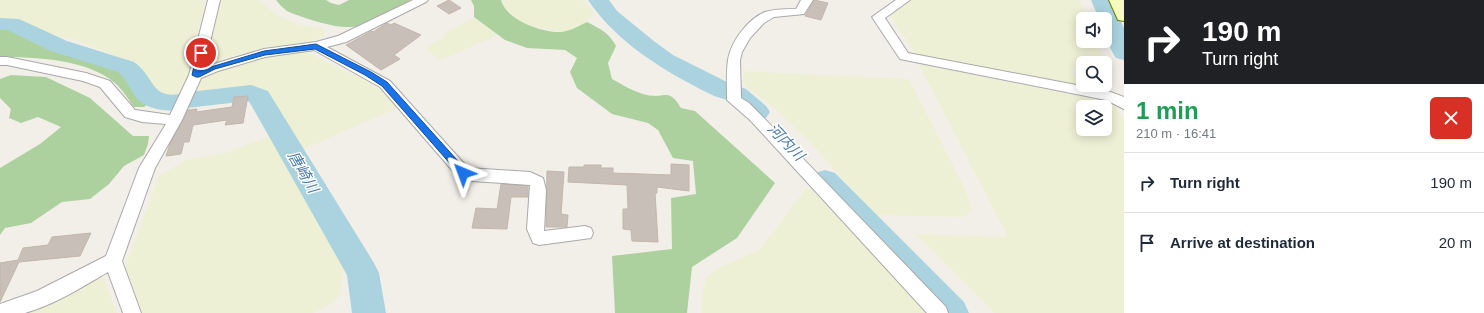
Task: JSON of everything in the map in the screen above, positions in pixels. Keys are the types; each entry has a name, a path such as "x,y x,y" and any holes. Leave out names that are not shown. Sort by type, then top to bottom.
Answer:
{"street":[{"path":"132,313 113,261 147,168 175,120 196,75 214,0"},
{"path":"196,75 213,68 264,53 316,46 342,39 422,0"},
{"path":"808,0 800,12 772,14 761,20 740,41 734,52 732,67 734,100 744,106 755,117 939,313"},
{"path":"904,0 878,17 904,56 1108,96 1117,99 1124,104"},
{"path":"1117,0 1124,16"},
{"path":"316,46 384,84 463,173 472,175 530,178 537,182 538,190 535,229 539,238 585,233"},
{"path":"0,61 7,61 86,77 105,84 130,114 142,117 175,120"},
{"path":"0,312 37,299 75,282 113,261"}],"green space":[{"path":"0,0 205,1 189,73 181,95 175,97 155,95 149,89 141,70 135,65 120,58 70,38 64,38 16,22 0,20"},
{"path":"219,0 258,0 278,15 290,21 305,26 321,27 324,29 324,34 322,37 305,44 260,49 207,64 205,63 207,49"},
{"path":"276,0 326,0 339,5 349,0 410,0 399,8 378,19 358,26 342,27 322,23 287,11"},
{"path":"471,0 501,0 504,7 510,14 535,28 553,32 561,32 587,22 600,29 616,46 608,63 612,79 642,94 653,96 670,96 681,108 695,111 775,183 737,238 692,267 687,313 615,313 612,256 672,249 671,198 696,194 693,161 673,158 658,130 648,123 612,114 577,88 570,72 577,58 565,50 527,48 505,40 474,17 474,6"},
{"path":"501,0 582,0 592,9 594,14 587,22 574,29 561,32 530,26 518,20 503,7"},
{"path":"911,0 1080,0 1084,12 1076,12 1076,48 1099,48 1102,56 1076,56 1076,68 1072,69 1076,80 1076,86 915,53 891,17 892,12"},
{"path":"474,17 497,34 494,37 441,60 427,50 427,47 441,39 445,33"},
{"path":"0,26 10,27 55,47 120,68 129,76 148,101 148,104 144,107 134,107 123,91 115,83 103,75 76,64 44,59 0,57"},
{"path":"308,52 338,68 365,79 378,88 397,108 302,150 267,94 259,89 192,97 203,76 210,72 254,59"},
{"path":"918,63 1099,100 1076,100 1076,136 1112,136 1112,103 1114,103 1124,122 1124,313 994,313 916,234 1008,237"},
{"path":"743,71 909,79 965,189 972,211 964,217 875,215 807,139 768,103 745,86"},
{"path":"11,75 46,77 90,98 133,136 149,136 144,155 124,166 109,184 90,199 62,202 31,223 5,228 0,235 0,168 40,144 61,127 38,117 21,123 9,118 11,109 0,98 0,79"},
{"path":"270,136 344,266 339,297 329,305 314,313 141,313 126,269 128,259 159,176 185,160 225,153"},
{"path":"806,188 812,190 928,313 701,313 701,301 706,278 715,270 760,249"},
{"path":"103,277 117,313 25,313 66,297"}],"building":[{"path":"449,0 461,8 449,14 437,6"},
{"path":"814,0 828,3 821,20 805,16"},
{"path":"387,23 391,25 394,23 421,35 394,55 400,59 381,70 346,45 372,31 373,32"},
{"path":"248,96 243,123 225,125 227,120 193,125 189,142 184,142 181,154 166,156 170,144 188,110 197,109 196,112 232,107 234,97"},
{"path":"671,164 689,165 689,191 657,187 657,193 655,193 658,242 632,241 631,230 623,229 623,209 628,209 627,185 568,182 569,167 601,165 601,168 613,168 613,173 671,175"},
{"path":"547,171 564,172 561,214 568,215 567,227 546,227"},
{"path":"501,184 528,186 528,197 511,197 507,229 472,228 476,208 497,209"},
{"path":"91,233 80,256 19,262 0,302 0,263 18,260 23,248 48,245 52,237"}],"waterway":[{"name":"河内川","path":"598,0 610,15 647,47 665,60 720,89 737,95 757,112"},
{"path":"1101,0 1124,53"},
{"name":"唐崎川","path":"0,24 11,24 59,46 126,67 132,72 145,92 153,99 178,102"},
{"name":"唐崎川","path":"189,100 251,93 259,97 363,273 369,313"},
{"name":"河内川","path":"825,181 952,313"}],"route":[{"path":"201,53 196,75 213,68 264,53 316,46 384,84 463,173"}]}
